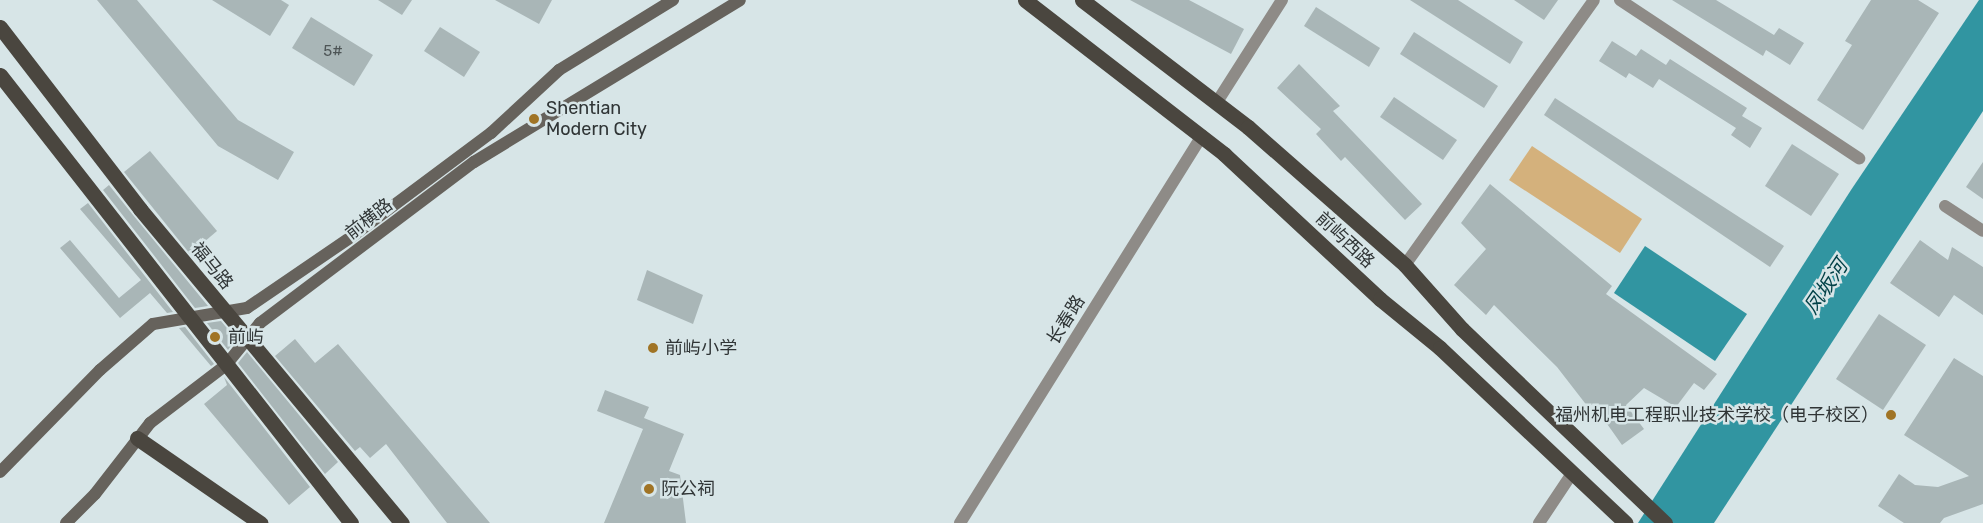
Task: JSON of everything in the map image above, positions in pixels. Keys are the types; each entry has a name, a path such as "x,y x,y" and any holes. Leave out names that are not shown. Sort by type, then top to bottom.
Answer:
{"main road":[{"name":"前横路","path":"0,472 153,324 187,316 247,308 354,235 491,133 559,70 673,0"},
{"name":"前横路","path":"66,523 95,494 137,438 160,415 226,366 260,323 474,162 740,0"},
{"name":"前屿西路","path":"1025,0 1202,135 1573,472 1625,523"},
{"name":"前屿西路","path":"1082,0 1217,102 1405,265 1462,329 1665,523"},
{"name":"福马路","path":"0,27 246,339 402,523"},
{"path":"0,75 351,523"},
{"path":"137,438 260,523"}],"street":[{"path":"1217,102 1282,0"},
{"path":"1405,265 1594,0"},
{"path":"1620,0 1859,158"},
{"name":"长春路","path":"960,523 1202,135"},
{"path":"1945,206 1983,231"},
{"path":"1539,523 1573,472"}],"shaded area":[{"path":"1532,146 1642,219 1620,253 1509,180"}],"water":[{"name":"凤坂河","path":"1979,0 1983,0 1983,111 1714,523 1638,523 1851,190"},
{"path":"1645,246 1747,314 1715,361 1614,293"}],"building":[{"path":"97,0 137,0 238,120 294,152 278,180 218,146"},
{"path":"212,0 281,0 289,5 270,36"},
{"path":"378,0 412,0 402,15"},
{"path":"495,0 552,0 539,24"},
{"path":"1130,0 1189,0 1244,29 1231,54"},
{"path":"1410,0 1458,0 1523,42 1510,64"},
{"path":"1514,0 1558,0 1544,20"},
{"path":"1672,0 1716,0 1774,35 1779,28 1804,43 1790,65 1766,50 1763,56"},
{"path":"1871,0 1918,0 1939,13 1863,130 1817,100 1852,45 1845,41"},
{"path":"1316,7 1380,48 1369,67 1304,26"},
{"path":"311,17 373,55 354,86 292,48"},
{"path":"440,27 480,52 464,77 424,51"},
{"path":"1414,32 1498,86 1484,108 1400,54"},
{"path":"1612,41 1636,56 1641,49 1666,65 1670,59 1747,108 1742,116 1762,128 1750,148 1731,135 1736,128 1659,79 1653,88 1629,73 1626,78 1599,61"},
{"path":"1299,64 1340,106 1333,111 1422,204 1405,220 1345,157 1341,161 1316,134 1321,129 1277,88"},
{"path":"1394,97 1457,140 1443,160 1380,117"},
{"path":"1555,98 1784,246 1770,267 1544,115"},
{"path":"1792,144 1839,174 1811,216 1765,186"},
{"path":"150,151 217,231 190,254 124,172"},
{"path":"1983,162 1983,199 1966,187"},
{"path":"1490,184 1612,286 1606,294 1717,374 1704,390 1694,383 1676,407 1644,388 1626,405 1644,429 1622,445 1593,404 1588,407 1557,367 1494,305 1486,315 1454,285 1486,249 1461,223"},
{"path":"109,185 208,306 195,308 103,190"},
{"path":"88,203 173,312 167,313 150,293 120,318 60,248 70,240 119,298 141,280 80,209"},
{"path":"1920,240 1948,260 1952,247 1983,267 1983,315 1954,295 1939,317 1890,283"},
{"path":"647,270 703,295 693,324 637,300"},
{"path":"1879,314 1926,345 1883,410 1836,379"},
{"path":"221,321 236,339 228,350 207,323"},
{"path":"185,327 214,364 211,366 179,328"},
{"path":"295,339 315,363 338,344 490,523 447,523 386,444 370,458 360,447 355,451 275,356"},
{"path":"247,352 338,462 325,474 238,363"},
{"path":"1954,358 1983,376 1983,504 1944,518 1940,523 1904,523 1878,506 1899,474 1915,485 1938,487 1969,476 1904,435"},
{"path":"224,377 310,487 289,505 204,404 227,385"},
{"path":"605,390 649,407 644,418 684,434 669,471 680,475 686,523 604,523 643,429 597,411"}],"place":[{"name":"Shentian Modern City","path":"534,119"},
{"name":"前屿","path":"215,337"},
{"name":"前屿小学","path":"653,348"},
{"name":"福州机电工程职业技术学校（电子校区）","path":"1891,415"},
{"name":"阮公祠","path":"649,489"}]}
